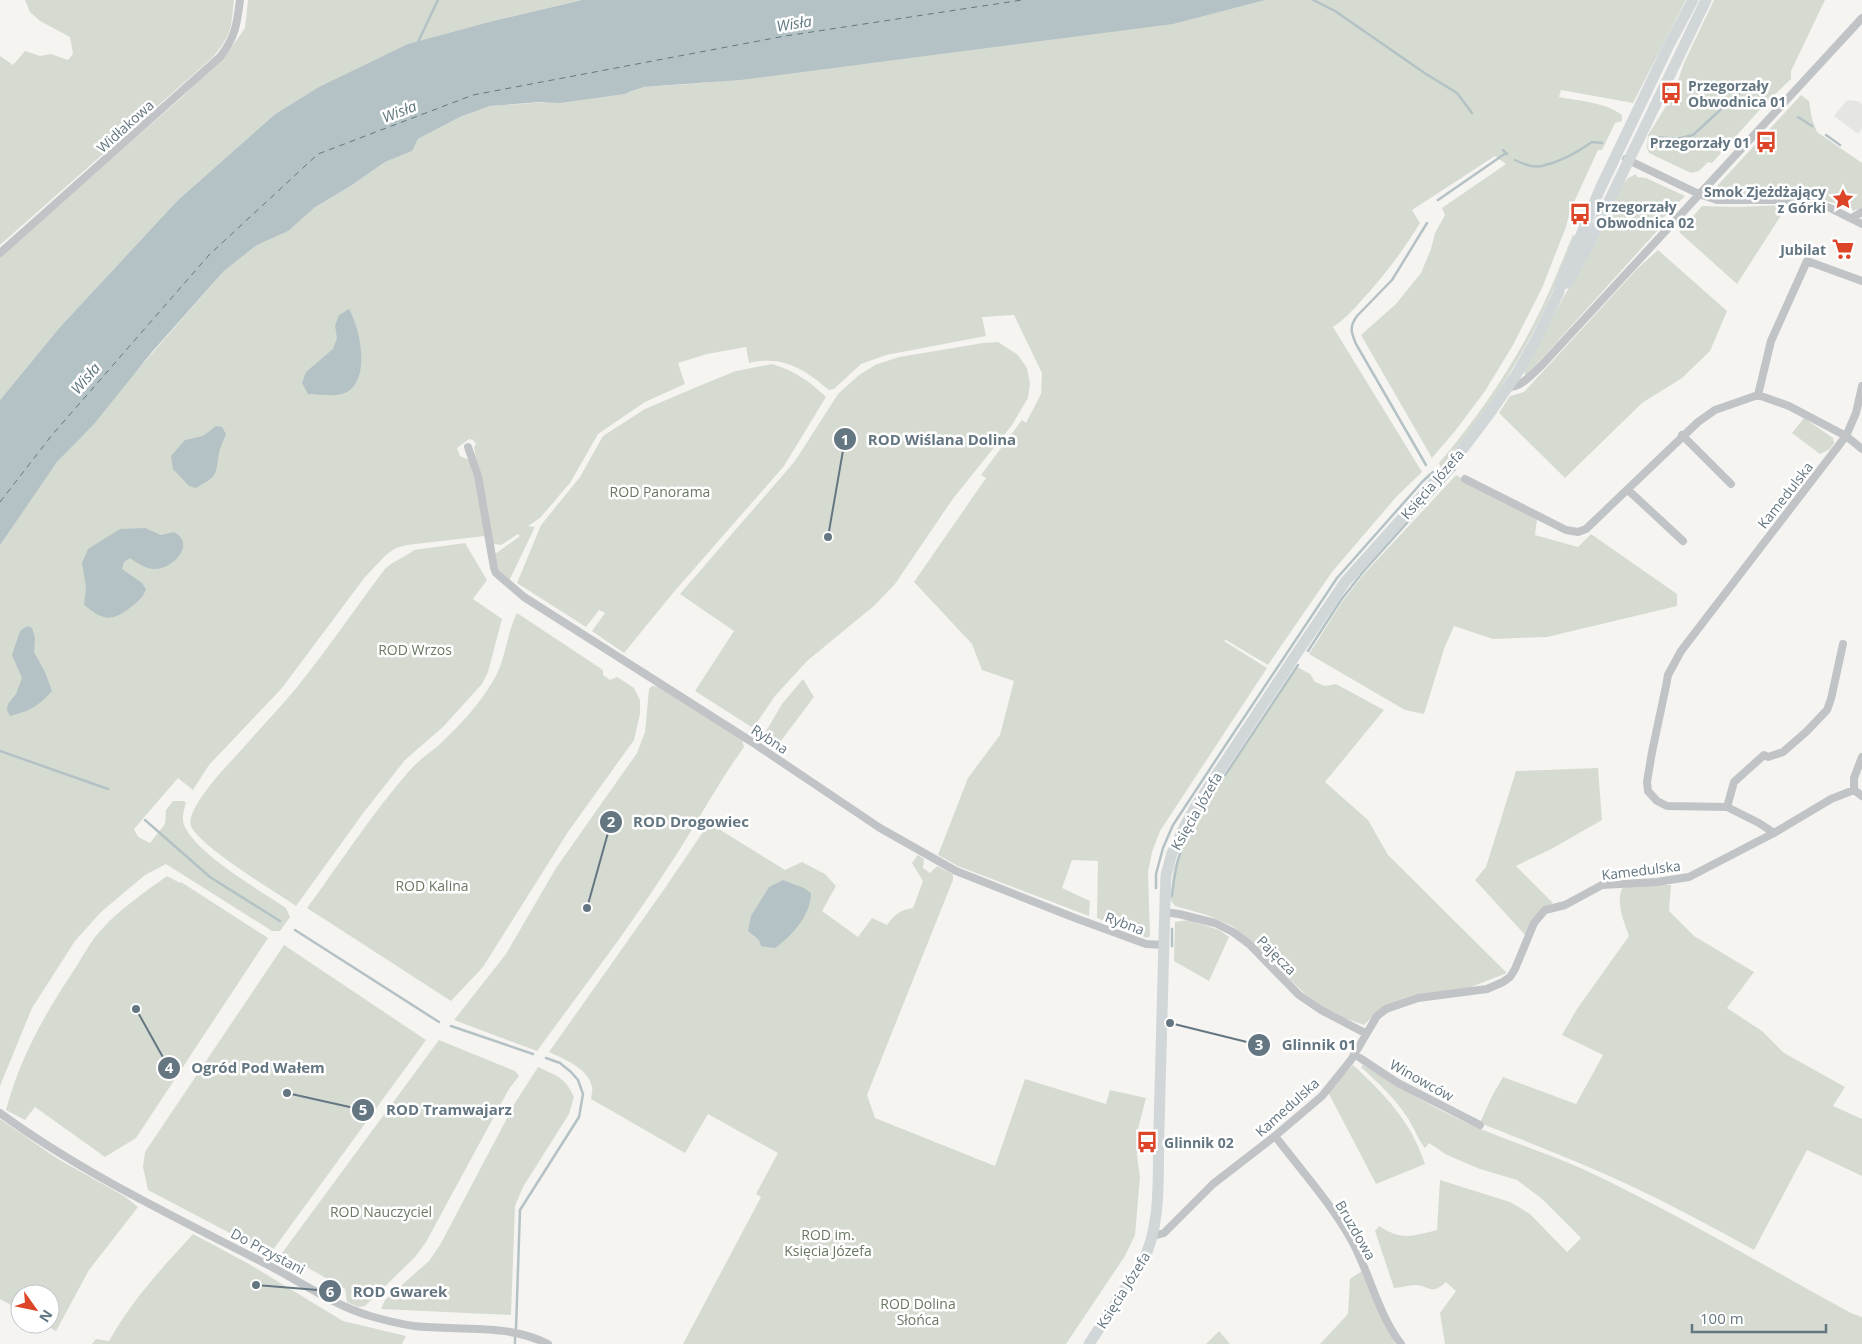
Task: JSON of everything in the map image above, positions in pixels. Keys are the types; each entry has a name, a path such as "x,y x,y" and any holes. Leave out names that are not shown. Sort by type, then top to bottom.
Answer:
{"main road":[{"name":"Księcia Józefa","path":"1089,1344 1142,1263 1153,1236 1157,1188 1164,912 1166,875 1172,853 1196,806 1345,582 1456,458 1487,418 1508,386 1536,340 1558,294 1584,228 1627,133 1668,47 1693,0"},
{"name":"Księcia Józefa","path":"1558,294 1572,276 1585,251 1706,0"}],"street":[{"name":"Widłakowa","path":"0,253 220,57 233,38 240,0"},
{"path":"1508,386 1518,385 1535,372 1862,18"},
{"path":"1617,155 1699,194 1723,200 1807,200 1824,205 1862,224"},
{"path":"1852,218 1862,212"},
{"path":"1758,395 1771,341 1807,261 1862,280"},
{"path":"1846,436 1856,413 1862,386"},
{"path":"1465,479 1566,530 1578,532 1586,529 1628,490 1682,435 1715,410 1758,395 1789,406 1846,436 1862,449"},
{"path":"1682,435 1731,484"},
{"name":"Kamedulska","path":"1153,1236 1164,1233 1213,1184 1275,1136 1322,1096 1354,1054 1377,1016 1386,1009 1418,998 1487,989 1502,982 1510,977 1534,923 1545,910 1565,905 1602,885 1657,882 1689,877 1774,833 1727,807 1667,806 1657,801 1648,791 1647,782 1652,752 1668,675 1681,651 1846,436"},
{"name":"Rybna","path":"468,447 478,476 494,568 496,573 524,597 752,742 880,828 956,871 1075,918 1150,944 1164,945"},
{"path":"1628,490 1684,541"},
{"path":"1727,807 1734,782 1764,755 1768,757 1783,752 1827,710 1832,699 1843,644"},
{"path":"1854,790 1854,778 1862,757"},
{"path":"1854,790 1862,796"},
{"path":"1774,833 1831,799 1854,790"},
{"name":"Pajęcza","path":"1164,912 1216,923 1233,932 1249,944 1299,995 1321,1010 1365,1033"},
{"name":"Winowców","path":"1354,1054 1398,1083 1480,1126"},
{"name":"Do Przystani","path":"0,1113 59,1153 147,1202 355,1311 414,1326 484,1329 525,1334 548,1344"},
{"name":"Bruzdowa","path":"1275,1136 1329,1205 1352,1241 1384,1315 1402,1344"}],"shaded area":[{"path":"1847,100 1858,101 1862,104 1862,129 1858,134 1834,116"}],"green space":[{"path":"25,0 234,0 230,31 213,57 0,245 0,56 13,65 25,51 40,56 51,54 68,60 73,54 70,37 40,21 30,12"},
{"path":"248,0 582,0 497,20 274,115 178,200 60,327 0,400 0,257 181,98 226,55 245,28"},
{"path":"1253,0 1686,0 1633,103 1561,90 1559,97 1608,107 1622,115 1622,121 1615,123 1602,150 1598,150 1570,211 1566,227 1542,288 1513,345 1485,391 1432,458 1361,335 1396,304 1421,273 1431,249 1435,233 1445,215 1442,208 1506,164 1495,156 1412,210 1420,223 1407,243 1369,292 1348,315 1333,327 1422,472 1397,496 1332,572 1268,665 1226,640 1224,641 1267,668 1160,831 1152,852 1148,872 1150,936 1147,938 1097,918 1098,861 1072,860 1062,888 1090,901 1089,916 958,866 938,855 968,778 1000,735 1014,681 982,670 972,644 914,582 986,478 981,475 1022,420 1026,423 1041,394 1042,373 1014,315 982,317 986,336 886,355 861,364 834,389 829,390 802,370 783,362 761,361 749,363 746,347 707,354 678,363 685,384 645,402 598,434 570,483 540,518 528,526 535,527 509,581 499,569 495,554 520,536 518,534 501,545 491,542 474,447 476,444 473,440 469,439 457,448 460,456 469,460 476,482 485,536 407,545 396,548 386,555 365,577 282,688 209,765 193,790 178,778 134,829 138,837 150,843 165,824 166,810 173,801 184,801 186,803 183,823 194,840 217,861 286,908 290,917 280,931 272,931 166,864 145,875 101,912 75,941 32,1008 0,1086 0,535 31,499 57,462 224,271 257,245 274,237 314,208 385,162 411,151 418,139 460,117 490,106 547,102 631,92 644,87 704,83"},
{"path":"1714,0 1825,0 1791,71 1791,79 1764,105 1712,163 1708,162 1699,171 1691,173 1649,153 1647,148 1648,135 1673,95 1684,63"},
{"path":"1801,95 1809,101 1812,119 1817,132 1862,163 1862,208 1852,211 1835,203 1795,194 1731,196 1721,195 1722,192 1717,190 1717,186"},
{"path":"1636,174 1637,177 1646,178 1685,196 1661,220 1658,230 1528,374 1525,375 1524,371 1584,263 1623,184 1628,178"},
{"path":"1702,206 1787,206 1737,284 1679,232"},
{"path":"1573,235 1575,236 1568,258 1529,340 1489,406 1441,468 1439,463 1491,396 1524,342 1545,302"},
{"path":"1658,250 1727,311 1710,351 1682,378 1642,403 1565,478 1499,413 1510,396 1524,392 1637,269"},
{"path":"998,342 1018,355 1027,368 1030,384 1028,398 1012,425 952,500 895,584 875,605 807,661 775,696 753,728 695,691 734,631 680,594 795,461 838,394 859,375 875,365 899,357"},
{"name":"ROD Panorama","path":"772,364 801,377 826,397 784,466 673,593 624,653 592,631 605,613 599,610 586,627 517,583 541,525 580,477 603,436 645,409 736,371"},
{"path":"1804,418 1833,438 1834,443 1830,449 1820,454 1792,433"},
{"path":"1456,475 1537,519 1535,535 1578,547 1591,534 1677,594 1677,606 1547,637 1493,639 1454,626 1444,649 1424,714 1405,710 1309,654 1342,602 1364,574"},
{"name":"ROD Wrzos","path":"465,543 487,580 473,599 502,619 488,672 482,684 443,727 405,760 364,812 296,906 238,868 197,835 191,826 194,811 214,780 297,687 385,569 414,550"},
{"name":"ROD Kalina","path":"517,613 603,670 603,675 610,680 617,677 634,688 640,700 640,714 634,740 568,832 483,967 451,1001 307,908 396,786 413,767 454,730 481,698 497,673"},
{"path":"1297,667 1310,674 1315,682 1325,686 1336,684 1384,710 1325,782 1368,820 1388,855 1507,973 1466,989 1409,998 1380,1009 1364,1025 1330,1013 1304,993 1234,927 1207,915 1175,906 1170,899 1174,867 1193,827 1238,755"},
{"path":"803,679 814,697 774,750 769,746 771,743 762,738 782,704"},
{"path":"652,686 660,687 742,740 744,747 650,895 537,1051 454,1020 506,954 556,868 637,753 645,732 649,689"},
{"path":"1598,768 1602,820 1553,848 1516,866 1553,903 1535,916 1526,936 1475,880 1486,867 1516,771"},
{"path":"709,823 785,870 802,862 825,874 836,886 822,911 858,937 872,918 887,925 892,918 904,910 913,908 923,881 912,863 918,855 924,859 923,868 930,873 937,866 953,874 953,880 867,1095 875,1118 995,1166 1025,1079 1106,1104 1110,1090 1146,1098 1138,1129 1137,1156 1140,1177 1135,1235 1125,1256 1066,1344 683,1344 761,1197 756,1194 778,1153 708,1114 685,1153 591,1099 592,1087 586,1074 575,1065 549,1052"},
{"path":"167,876 181,882 268,938 136,1138 105,1157 35,1107 25,1120 6,1110 26,1053 54,1001 91,942 117,914"},
{"path":"1624,885 1671,885 1669,911 1694,936 1754,972 1727,1008 1762,1031 1784,1053 1845,1087 1833,1106 1862,1119 1862,1176 1807,1150 1754,1250 1692,1216 1629,1185 1485,1125 1481,1121 1503,1077 1576,1104 1603,1055 1562,1035 1577,1009 1629,936 1620,904 1621,891"},
{"path":"1189,920 1219,930 1229,937 1209,981 1174,961 1175,922"},
{"path":"284,945 426,1040 270,1254 148,1190 143,1167 145,1152"},
{"name":"ROD Nauczyciel","path":"439,1040 515,1071 519,1076 509,1089 426,1242 415,1257 365,1306 358,1307 347,1302 345,1289 282,1253"},
{"path":"1353,1065 1376,1087 1405,1122 1425,1164 1376,1184 1328,1092"},
{"path":"1363,1065 1418,1098 1461,1120 1571,1164 1619,1187 1686,1221 1851,1313 1862,1317 1862,1344 1445,1344 1440,1313 1456,1291 1446,1282 1437,1289 1415,1285 1394,1288 1375,1231 1379,1226 1394,1234 1407,1236 1437,1230 1440,1180 1510,1202 1530,1214 1567,1252 1581,1238 1542,1199 1517,1180 1480,1169 1447,1155 1429,1143 1425,1148 1397,1103 1361,1067"},
{"path":"538,1067 564,1081 574,1097 569,1114 523,1187 515,1206 511,1315 381,1309 385,1300 429,1261 440,1245 515,1103"},
{"path":"0,1119 58,1159 124,1196 138,1207 89,1270 60,1324 60,1284 10,1284 10,1304 0,1299"},
{"path":"193,1234 249,1264 343,1321 406,1336 402,1344 92,1344 96,1339 109,1341 137,1298"},
{"path":"1362,1271 1395,1344 1320,1344 1348,1314 1350,1279"},
{"path":"1219,1331 1230,1344 1206,1344"}],"water":[{"name":"Wisła","path":"582,0 1265,0 1173,24 740,80 644,87 624,94 560,103 541,102 490,106 460,117 418,139 412,151 385,162 314,208 288,231 257,245 224,271 152,352 94,424 57,462 0,545 0,400 60,327 178,200 274,115 319,87 408,44"},
{"path":"349,309 360,340 361,365 359,376 354,385 343,394 308,394 302,383 306,372 333,349 337,338 335,326 339,315"},
{"path":"216,426 222,427 226,434 216,471 212,478 196,488 189,486 173,469 171,456 185,440 203,436"},
{"path":"145,528 161,535 174,532 183,543 180,555 170,564 156,569 146,567 130,558 124,562 122,569 142,583 146,589 145,592 136,603 118,616 107,618 97,614 84,605 86,587 82,563 88,549 120,529"},
{"path":"27,626 32,628 35,638 34,652 45,672 52,691 34,707 10,716 7,710 8,704 16,694 22,678 12,655 20,631"},
{"path":"783,880 804,888 811,893 808,909 794,931 775,948 761,946 759,940 748,931 751,916 769,887"}],"waterway":[{"path":"417,44 438,0"},
{"path":"1313,0 1335,11 1426,74 1457,93 1472,113"},
{"path":"1656,137 1676,139 1693,135 1744,88 1750,86 1758,89"},
{"path":"1798,117 1812,126"},
{"path":"1826,135 1840,145"},
{"path":"1515,160 1529,165 1542,166 1569,156 1592,142 1602,143"},
{"path":"1503,150 1507,154"},
{"path":"1438,200 1506,153"},
{"path":"1426,465 1356,344 1352,330 1357,316 1392,280 1427,223"},
{"path":"1308,651 1341,600 1363,572 1455,469"},
{"path":"1156,888 1156,874 1163,848 1173,825 1225,746 1337,578 1433,472"},
{"path":"1192,825 1298,665"},
{"path":"0,751 108,789"},
{"path":"145,820 210,877 280,921"},
{"path":"1172,896 1177,863 1188,832"},
{"path":"1172,929 1172,946"},
{"path":"295,930 439,1022"},
{"path":"451,1026 533,1054"},
{"path":"516,1328 520,1210 579,1117 583,1094 578,1080 571,1072 560,1063 546,1058"},
{"path":"515,1337 515,1344"}],"ferry route":[{"path":"0,502 52,435 209,255 318,154 473,95 785,36 1022,0"}],"place":[{"name":"Przegorzały Obwodnica 01","path":"1671,93"},
{"name":"Przegorzały 01","path":"1766,142"},
{"name":"Smok Zjeżdżający z Górki","path":"1843,199"},
{"name":"Przegorzały Obwodnica 02","path":"1580,214"},
{"name":"Jubilat","path":"1843,249"},
{"name":"ROD Wiślana Dolina","path":"828,537"},
{"name":"ROD Drogowiec","path":"587,908"},
{"name":"Ogród Pod Wałem","path":"136,1009"},
{"name":"Glinnik 01","path":"1170,1023"},
{"name":"ROD Tramwajarz","path":"287,1093"},
{"name":"Glinnik 02","path":"1147,1142"},
{"name":"ROD Gwarek","path":"256,1285"}],"park label":[{"name":"ROD im. Księcia Józefa","path":"828,1242"},
{"name":"ROD Dolina Słońca","path":"918,1312"}]}
